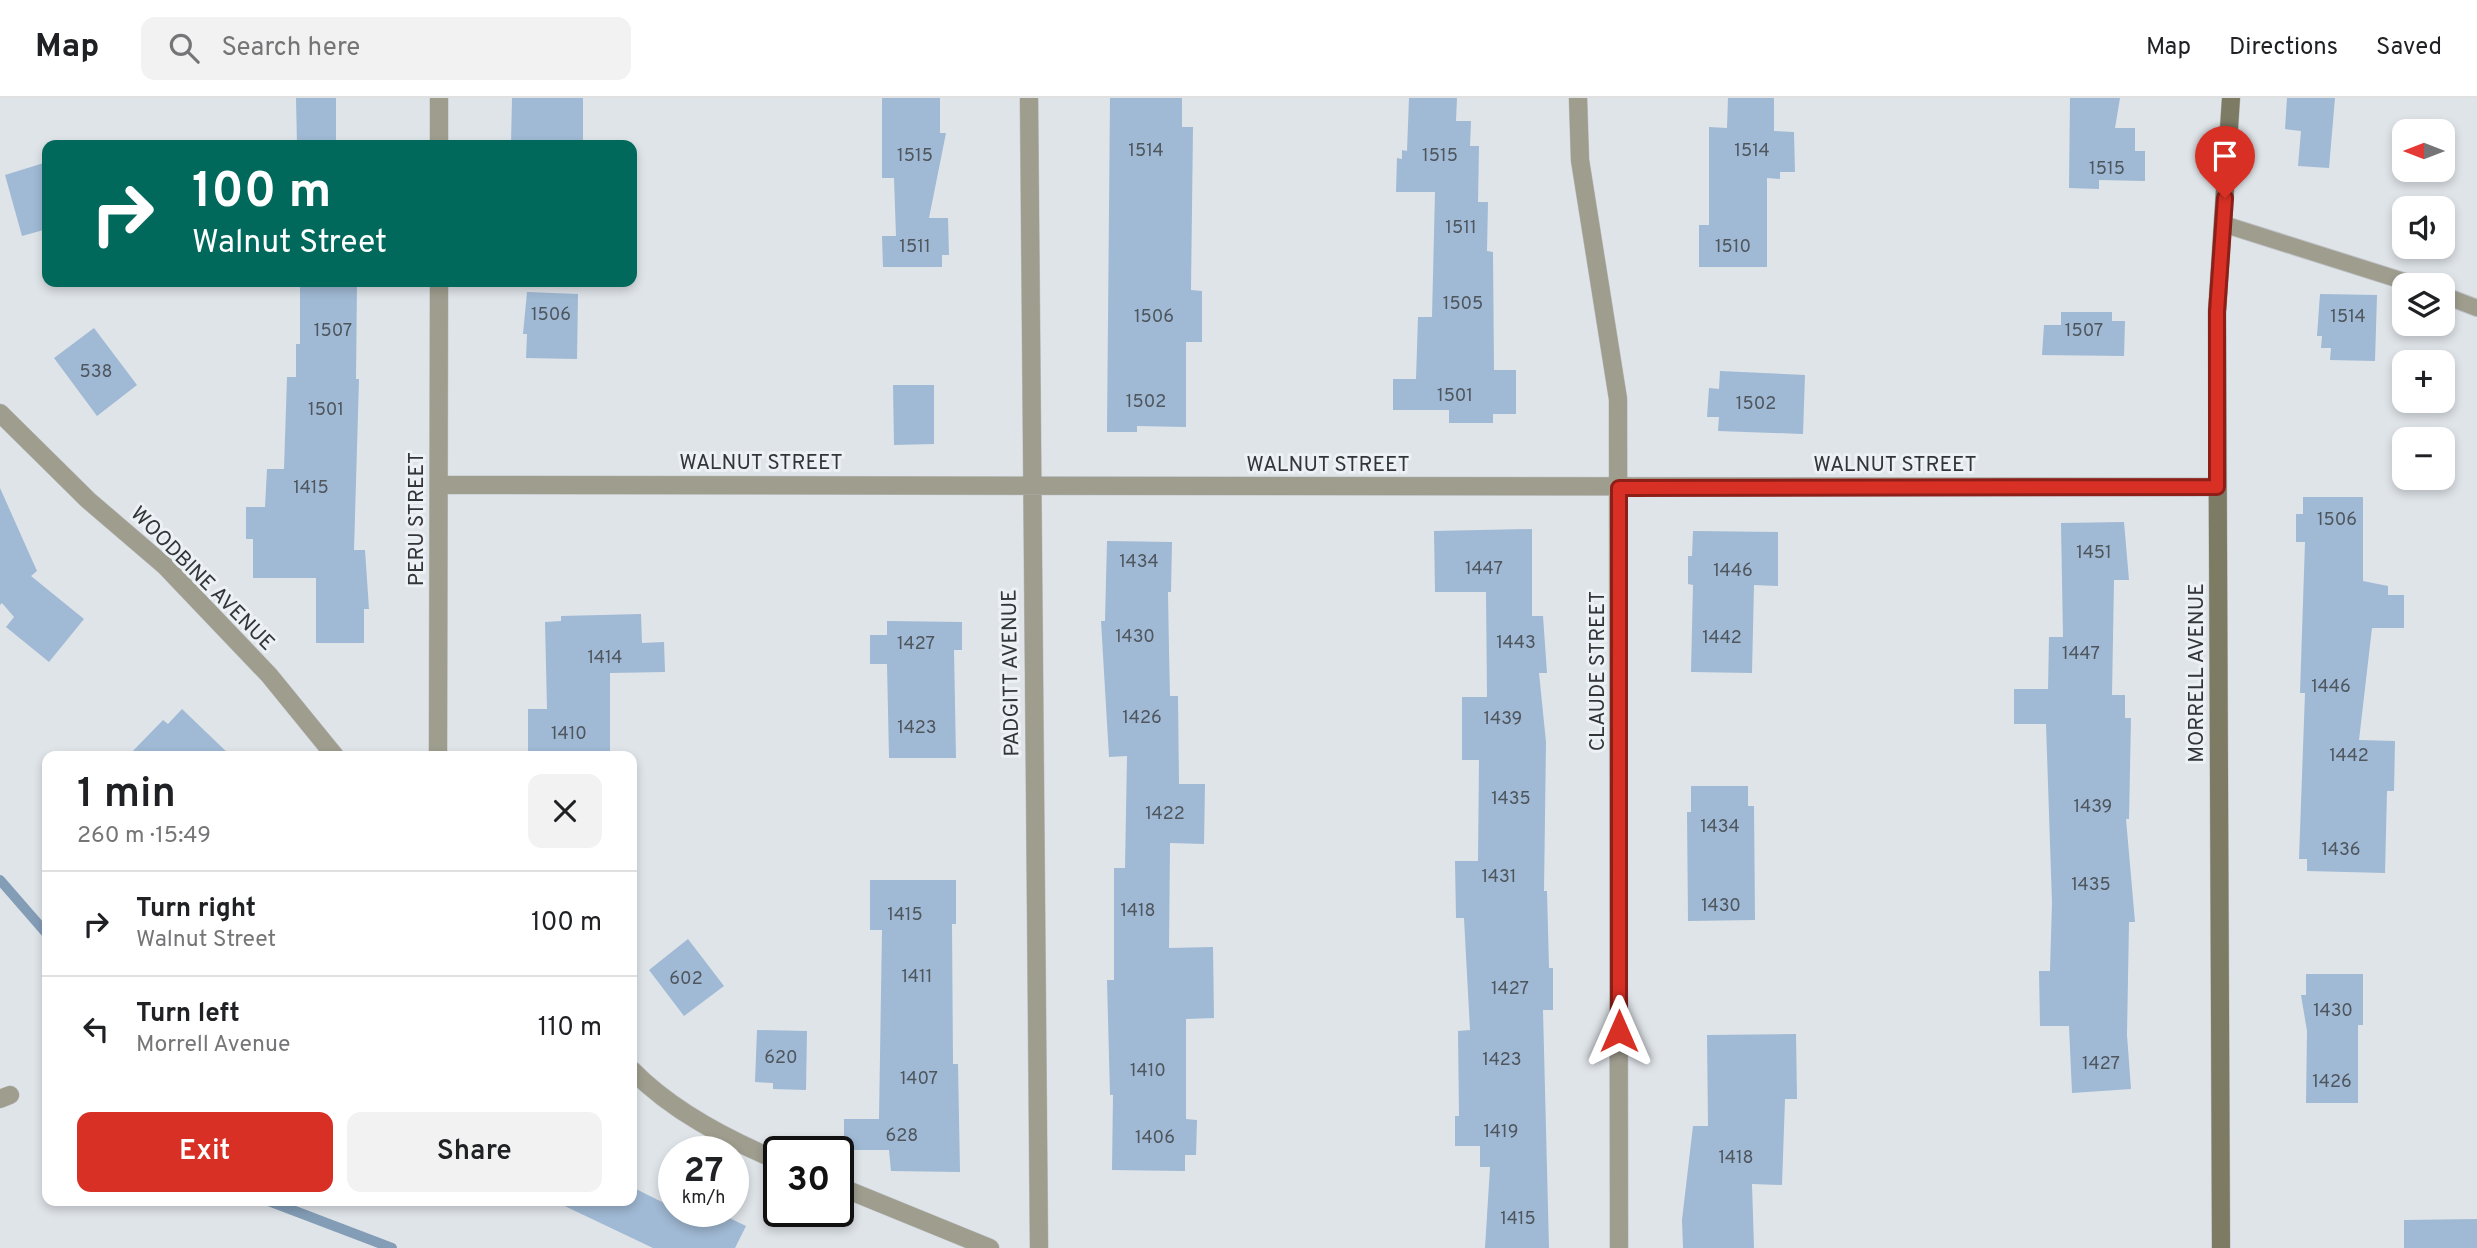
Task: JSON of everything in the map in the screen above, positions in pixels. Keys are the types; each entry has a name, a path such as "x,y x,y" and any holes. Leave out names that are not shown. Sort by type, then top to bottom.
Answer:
{"street":[{"path":"439,98 439,140"},
{"name":"PADGITT AVENUE","path":"1029,98 1039,1248"},
{"name":"CLAUDE STREET","path":"1578,98 1580,160 1618,399 1619,1248"},
{"name":"MORRELL AVENUE","path":"2221,1248 2217,312 2231,98"},
{"name":"PERU STREET","path":"438,751 439,287"},
{"name":"WOODBINE AVENUE","path":"0,413 88,500 164,566 269,675 331,751"},
{"name":"WALNUT STREET","path":"439,485 2217,487"},
{"path":"637,1074 683,1112 763,1154"},
{"path":"854,1192 990,1248"}],"lane":[{"path":"2223,224 2392,277"},
{"path":"2455,300 2477,308"}],"building":[{"path":"296,98 336,98 336,140 297,140"},
{"path":"512,98 583,98 583,140 511,140"},
{"path":"882,98 940,98 940,133 946,133 929,218 948,218 949,255 942,255 942,267 883,267 882,236 896,236 894,178 882,178"},
{"path":"1110,98 1182,98 1182,127 1193,127 1191,290 1202,291 1202,342 1186,342 1186,427 1137,426 1137,432 1107,432"},
{"path":"1409,98 1457,98 1456,121 1471,121 1470,146 1479,146 1478,202 1488,202 1487,251 1493,252 1494,370 1516,370 1516,414 1493,414 1493,423 1449,423 1449,410 1393,410 1393,379 1416,379 1418,317 1432,317 1435,192 1396,192 1397,158 1402,159 1402,150 1407,151"},
{"path":"1728,98 1774,98 1774,131 1794,132 1795,172 1780,172 1780,179 1767,178 1767,267 1699,267 1699,225 1709,225 1709,127 1727,128"},
{"path":"2070,98 2120,98 2115,128 2135,128 2135,151 2145,151 2145,181 2099,180 2099,189 2069,188"},
{"path":"2287,98 2335,98 2329,168 2298,166 2301,131 2285,129"},
{"path":"42,164 42,230 22,236 5,175"},
{"path":"300,287 357,287 356,379 359,379 354,550 365,550 369,609 364,609 364,643 316,643 316,578 253,578 253,539 246,539 246,507 265,507 267,469 284,469 287,377 296,377 296,344 300,344"},
{"path":"527,292 578,294 577,359 526,358 527,334 523,334"},
{"path":"2320,294 2377,295 2375,361 2330,360 2331,348 2321,348 2322,336 2317,336"},
{"path":"2061,312 2112,312 2112,321 2125,321 2124,356 2042,355 2044,325 2061,325"},
{"path":"94,328 137,385 97,416 54,358"},
{"path":"1720,371 1805,375 1803,434 1718,431 1719,417 1707,417 1709,388 1719,389"},
{"path":"893,385 934,385 934,444 894,445"},
{"path":"0,488 37,571 31,576 84,619 49,662 6,627 14,617 2,603 0,605"},
{"path":"2303,497 2363,497 2363,581 2388,586 2388,595 2404,595 2404,628 2372,628 2359,740 2395,741 2394,791 2387,791 2385,873 2307,871 2307,859 2299,859 2305,693 2300,693 2305,542 2296,542 2296,514 2303,514"},
{"path":"2124,522 2129,580 2114,580 2112,695 2125,695 2125,718 2131,718 2129,819 2126,819 2135,922 2129,922 2127,1035 2131,1089 2072,1093 2069,1026 2040,1026 2039,971 2050,971 2052,903 2046,724 2014,724 2014,689 2048,689 2049,637 2063,637 2061,523"},
{"path":"1532,529 1532,616 1543,616 1547,673 1539,673 1546,742 1544,891 1547,891 1549,968 1553,968 1553,1010 1543,1010 1549,1248 1485,1248 1490,1167 1480,1167 1480,1146 1455,1146 1455,1116 1459,1116 1458,1031 1470,1030 1464,918 1456,918 1455,861 1478,861 1479,760 1462,760 1462,697 1487,697 1486,592 1435,592 1434,531"},
{"path":"1693,531 1778,532 1778,586 1754,585 1752,673 1691,672 1693,585 1688,584 1688,556 1692,556"},
{"path":"1107,541 1172,542 1171,592 1168,592 1170,696 1178,696 1179,784 1205,784 1204,844 1170,843 1169,948 1213,947 1214,1018 1186,1019 1186,1119 1197,1120 1196,1155 1185,1155 1185,1171 1112,1170 1113,1095 1110,1095 1107,980 1114,980 1114,868 1125,868 1127,756 1109,757 1101,621 1105,621"},
{"path":"641,614 642,643 664,642 665,672 610,673 610,751 528,751 528,709 547,709 545,622 561,621 561,616"},
{"path":"887,621 962,622 962,650 954,650 956,758 889,758 887,664 870,664 870,635 887,635"},
{"path":"182,709 226,751 133,751 163,720 168,724"},
{"path":"1691,786 1748,786 1748,806 1754,806 1755,920 1688,921 1687,812 1691,812"},
{"path":"870,880 956,880 956,924 952,924 953,1064 958,1064 960,1172 891,1171 889,1150 854,1150 854,1136 844,1136 844,1119 879,1119 882,930 870,930"},
{"path":"688,939 724,986 684,1016 649,970"},
{"path":"2306,974 2363,974 2363,1025 2358,1025 2358,1103 2306,1103 2307,1031 2301,995 2306,995"},
{"path":"757,1030 807,1031 806,1090 773,1089 773,1083 755,1082"},
{"path":"1796,1034 1797,1099 1785,1099 1782,1185 1752,1184 1754,1248 1683,1248 1682,1220 1693,1126 1708,1126 1707,1035"},
{"path":"637,1190 658,1200 658,1227 746,1227 735,1248 653,1248 565,1206 637,1206"},
{"path":"2477,1219 2477,1248 2404,1248 2404,1220"}],"waterway":[{"path":"0,880 42,928"},
{"path":"282,1206 392,1248"}],"route":[{"path":"1619,1031 1619,488 2217,487 2217,312 2225,198"}]}
